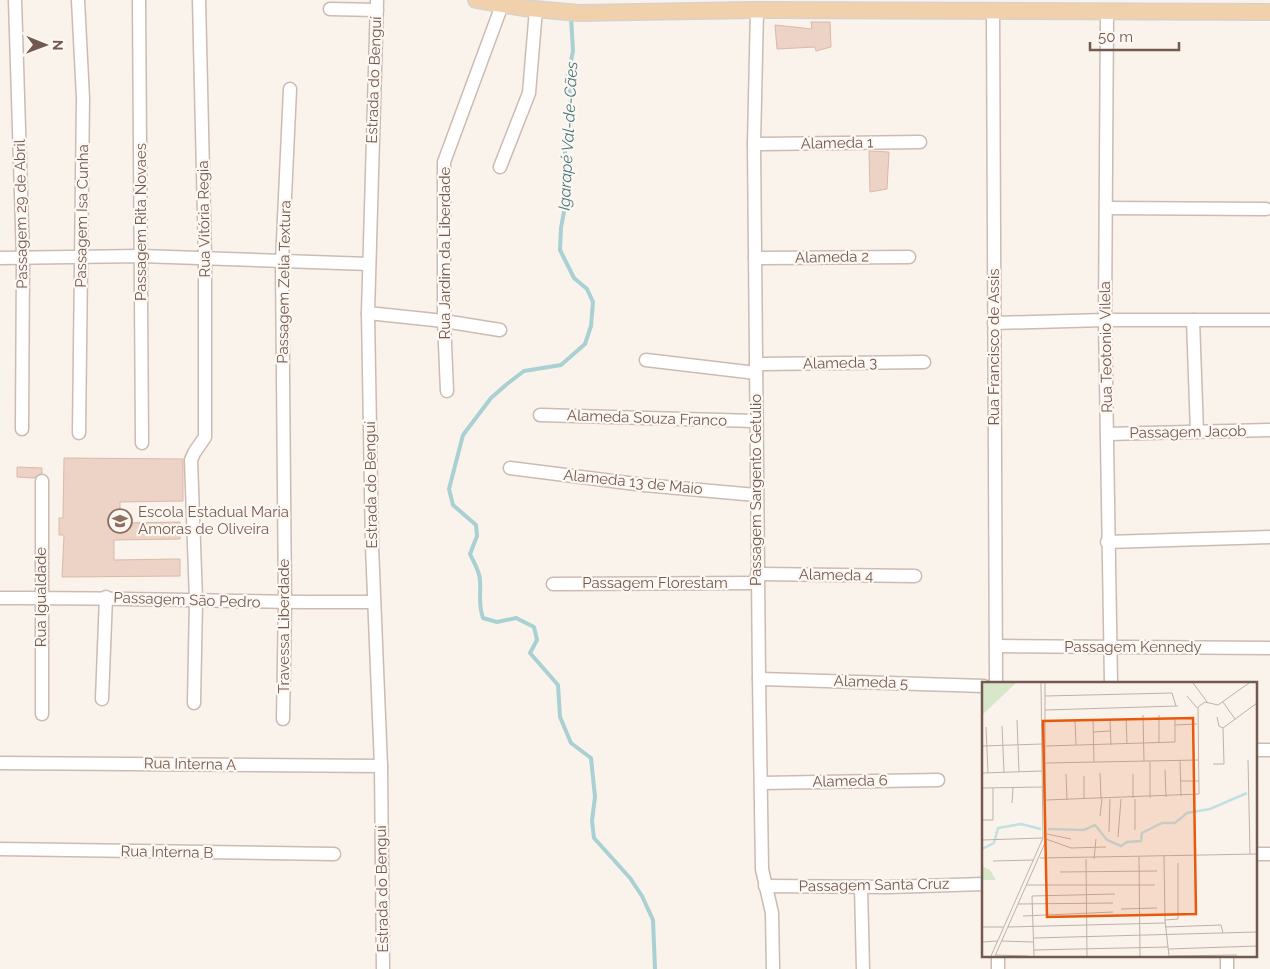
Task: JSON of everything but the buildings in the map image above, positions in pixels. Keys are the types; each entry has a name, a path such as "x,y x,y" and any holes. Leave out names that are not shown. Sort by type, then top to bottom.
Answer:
{"main road":[{"path":"476,0 536,9 580,12 757,10 1270,12"}],"street":[{"name":"Passagem 29 de Abril","path":"15,0 23,258 22,429"},
{"name":"Passagem Isa Cunha","path":"78,0 83,98 79,433"},
{"name":"Passagem Rita Novaes","path":"139,0 142,443"},
{"name":"Rua Vitória Regia","path":"196,600 192,460 194,453 205,437 205,258 199,0"},
{"path":"330,9 377,5"},
{"name":"Estrada do Benguí","path":"377,5 368,313 374,602 381,766 383,969"},
{"name":"Rua Jardim da Liberdade","path":"447,391 444,321 444,162 502,5"},
{"path":"500,167 529,93 536,9"},
{"name":"Passagem Sargento Getúlio","path":"757,10 754,144 757,578 765,886 772,913 773,969"},
{"name":"Rua Francisco de Assis","path":"992,12 996,682"},
{"name":"Rua Teotonio Vilela","path":"1108,12 1105,320 1110,682"},
{"name":"Passagem Zelia Textura","path":"283,474 282,262 290,90"},
{"name":"Alameda 1","path":"754,144 920,142"},
{"path":"1106,208 1266,209"},
{"path":"0,258 141,256 368,264"},
{"name":"Alameda 2","path":"755,258 909,257"},
{"path":"368,313 444,321 500,330"},
{"path":"994,323 1105,320 1270,320"},
{"path":"1193,320 1197,432"},
{"name":"Alameda 3","path":"646,360 756,368 924,362"},
{"name":"Alameda Souza Franco","path":"540,416 755,421"},
{"name":"Passagem Jacob","path":"1107,434 1269,430"},
{"name":"Alameda 13 de Maio","path":"510,468 644,485 756,494"},
{"name":"Travessa Liberdade","path":"283,474 285,603 283,719"},
{"name":"Rua Igualdade","path":"42,481 40,598 42,714"},
{"path":"1107,542 1270,537"},
{"name":"Alameda 4","path":"757,578 915,576"},
{"name":"Passagem Florestam","path":"553,584 757,578"},
{"path":"102,699 106,597"},
{"name":"Passagem São Pedro","path":"0,598 106,597 285,603 374,602"},
{"path":"194,703 196,600"},
{"name":"Passagem Kennedy","path":"996,646 1270,648"},
{"name":"Alameda 5","path":"759,679 982,686"},
{"name":"Rua Interna A","path":"0,763 381,766"},
{"name":"Alameda 6","path":"762,783 938,780"},
{"name":"Rua Interna B","path":"0,849 334,854"},
{"name":"Passagem Santa Cruz","path":"765,886 982,884"},
{"path":"861,886 862,969"},
{"path":"998,956 998,969"},
{"path":"1227,956 1227,969"}],"waterway":[{"name":"Igarapé Val-de-Cães","path":"571,17 573,51 568,75 572,119 565,152 567,195 561,228 560,250 574,278 587,289 593,302 591,326 585,344 561,365 524,371 491,398 463,435 449,489 453,505 476,525 477,536 470,554 480,577 480,604 483,618 497,622 516,618 534,627 537,640 530,653 558,685 560,717 571,743 591,758 595,797 592,821 594,838 630,878 642,896 653,920 655,969"}],"place":[{"name":"Escola Estadual Maria Amoras de Oliveira","path":"120,521"}]}
